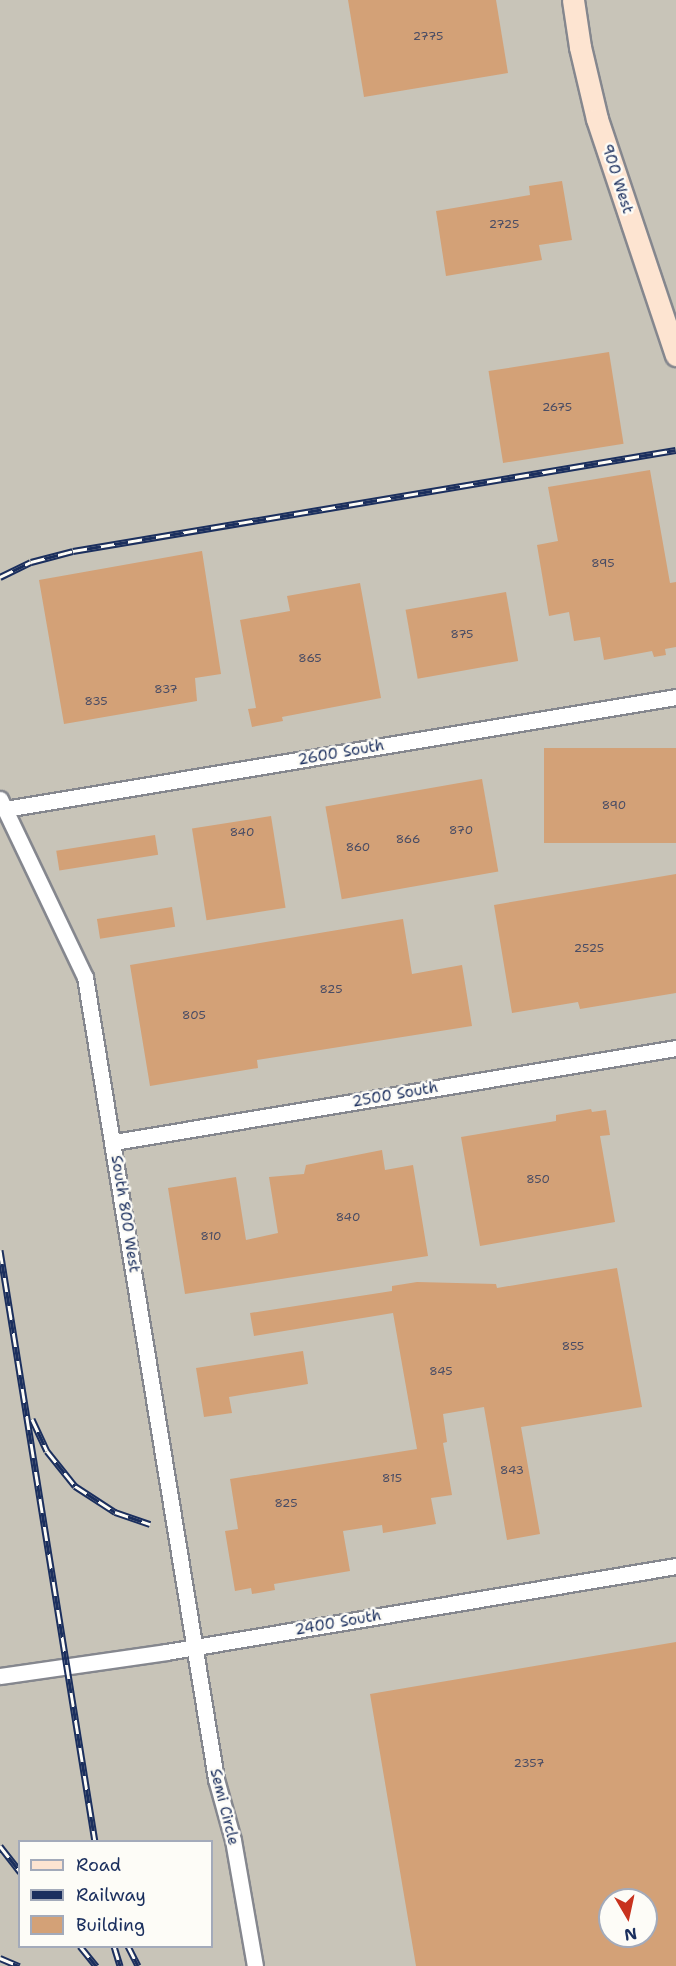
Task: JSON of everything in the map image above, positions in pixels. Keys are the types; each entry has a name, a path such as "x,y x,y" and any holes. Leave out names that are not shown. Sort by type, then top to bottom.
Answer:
{"main road":[{"name":"900 West","path":"573,0 580,47 597,119 676,355"}],"street":[{"name":"2600 South","path":"3,804 676,697"},
{"name":"South 800 West","path":"3,804 85,977 114,1142 195,1647"},
{"name":"2500 South","path":"114,1142 676,1048"},
{"name":"2400 South","path":"0,1676 195,1647 676,1566"},
{"name":"Semi Circle","path":"195,1647 216,1779 233,1840 255,1966"}],"shaded area":[{"path":"0,0 676,0 676,1966 0,1966"}],"building":[{"path":"348,0 496,0 508,73 364,97"},
{"path":"562,181 572,240 539,245 542,260 446,276 436,211 530,195 529,186"},
{"path":"609,352 624,444 503,463 489,371"},
{"path":"650,470 670,583 676,582 676,647 665,649 666,655 654,657 652,651 604,660 600,637 574,641 569,612 549,616 537,545 558,541 548,487"},
{"path":"202,551 221,674 195,678 197,701 64,724 39,580"},
{"path":"360,583 381,698 282,717 283,721 252,727 248,709 256,708 240,620 290,611 287,596"},
{"path":"506,592 518,661 418,679 406,610"},
{"path":"544,748 676,748 676,843 544,843"},
{"path":"482,779 498,872 342,899 325,807"},
{"path":"271,816 286,908 207,920 192,829"},
{"path":"155,835 158,855 59,870 56,851"},
{"path":"676,874 676,993 580,1009 578,1002 512,1013 494,905"},
{"path":"172,907 175,927 100,939 97,919"},
{"path":"403,919 412,974 462,965 472,1026 257,1060 258,1068 150,1086 130,965"},
{"path":"591,1109 592,1112 606,1110 610,1135 600,1136 615,1222 480,1246 461,1137 556,1121 556,1115"},
{"path":"382,1150 385,1170 413,1165 428,1256 185,1294 168,1188 236,1177 246,1240 278,1233 269,1177 304,1174 306,1165"},
{"path":"617,1268 642,1407 521,1427 540,1534 507,1540 484,1407 443,1414 447,1442 443,1443 452,1495 431,1498 436,1524 383,1533 382,1525 343,1531 350,1571 274,1584 275,1590 252,1594 251,1588 235,1591 225,1531 238,1529 230,1479 417,1449 393,1313 254,1336 250,1313 392,1291 392,1286 417,1282 496,1284 497,1288"},
{"path":"303,1351 308,1384 229,1397 232,1413 204,1417 196,1368"},
{"path":"676,1642 676,1966 416,1966 370,1694"}],"railway":[{"path":"0,577 31,562 73,551 676,450"},
{"path":"0,1250 95,1840"},
{"path":"32,1419 47,1451 75,1486 115,1512 150,1524"},
{"path":"0,1846 18,1869"},
{"path":"82,1948 96,1966"},
{"path":"115,1948 120,1966"},
{"path":"129,1948 138,1966"},
{"path":"0,1958 19,1966"}]}
